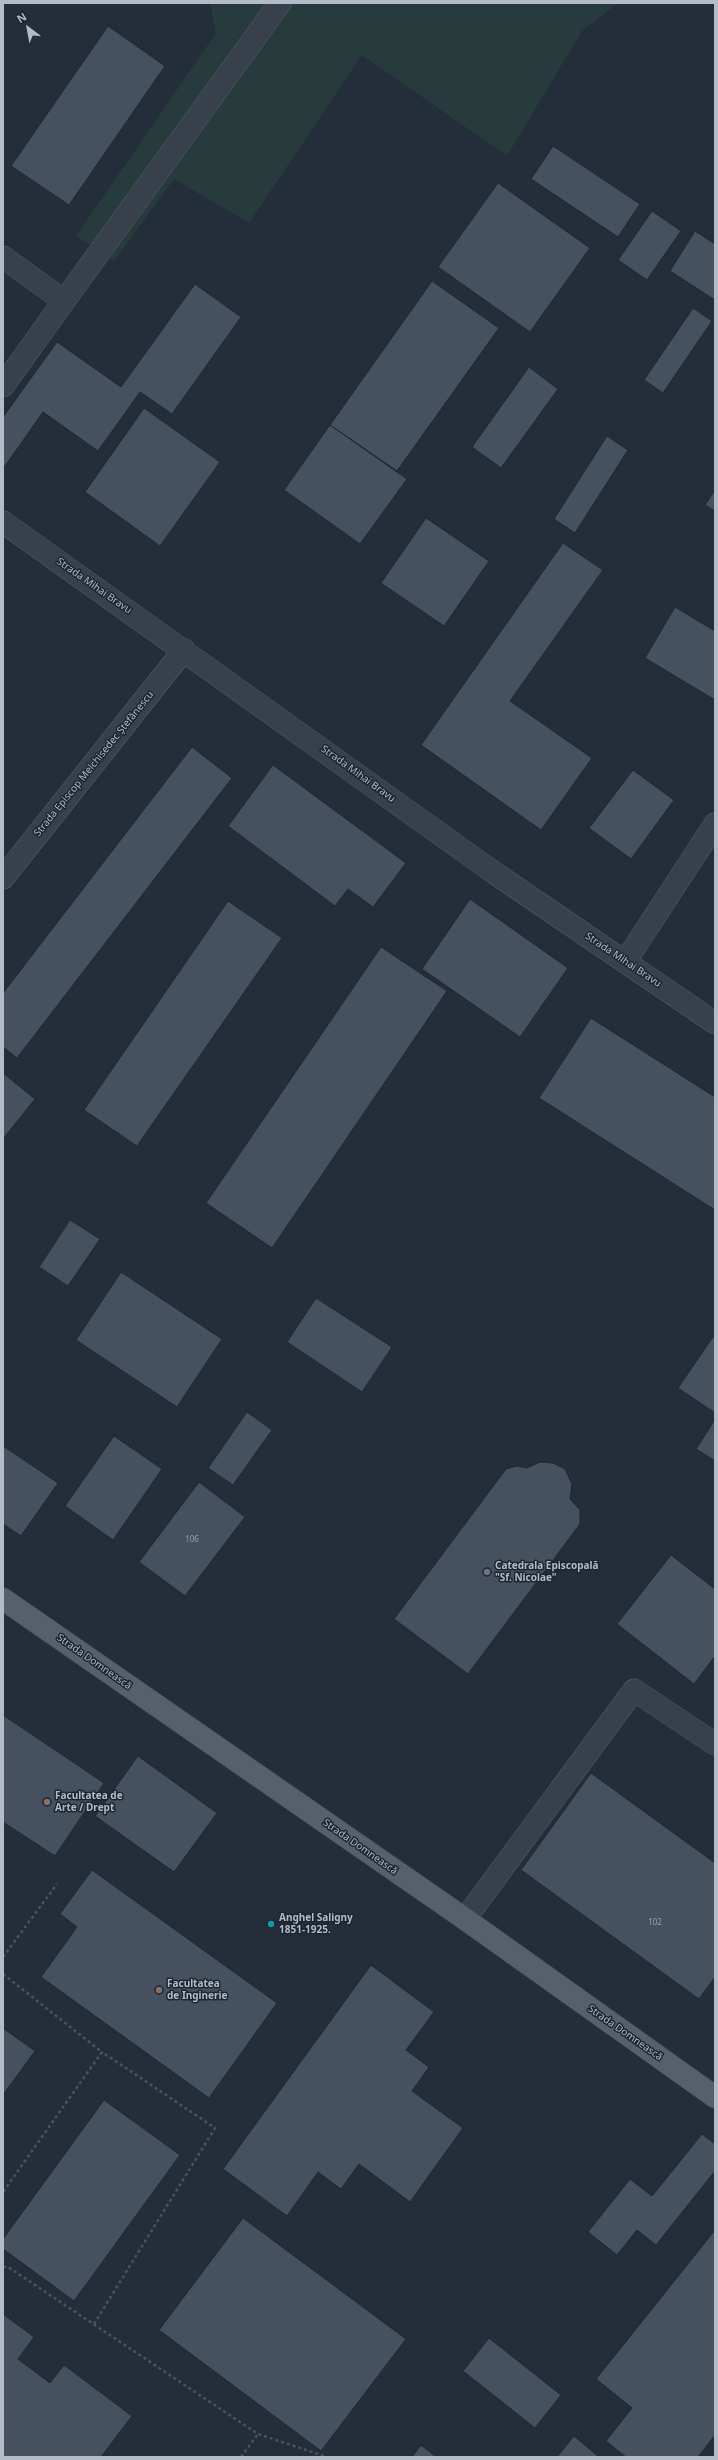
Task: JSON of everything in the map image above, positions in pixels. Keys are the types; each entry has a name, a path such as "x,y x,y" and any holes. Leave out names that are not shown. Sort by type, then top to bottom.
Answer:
{"main road":[{"name":"Strada Domnească","path":"3,1599 465,1919 715,2097"}],"street":[{"path":"3,386 280,3"},
{"path":"3,257 64,301"},
{"name":"Strada Mihai Bravu","path":"3,522 496,874 715,1023"},
{"name":"Strada Episcop Melchisedec Ștefănescu","path":"3,878 184,650"},
{"path":"625,962 715,824"},
{"path":"465,1919 634,1690 715,1744"}],"path":[{"path":"3,1957 57,1884"},
{"path":"3,1974 102,2052 215,2128 94,2324"},
{"path":"3,2192 102,2052"},
{"path":"3,2266 8,2267 258,2434 327,2457"},
{"path":"241,2457 258,2434"}],"green space":[{"path":"210,3 618,3 582,31 507,156 362,55 249,223 174,179 114,261 76,236 216,33"}],"building":[{"path":"108,26 165,66 69,205 11,166"},
{"path":"553,146 640,204 618,237 531,179"},
{"path":"498,183 590,248 530,332 438,267"},
{"path":"652,211 681,231 647,280 618,260"},
{"path":"695,231 715,244 715,300 670,271"},
{"path":"432,281 499,328 397,471 330,425"},
{"path":"195,284 241,317 172,414 140,392 98,451 43,412 3,469 3,417 57,342 121,387"},
{"path":"693,308 712,321 663,393 644,380"},
{"path":"529,367 558,389 501,468 472,447"},
{"path":"144,408 220,462 160,546 85,492"},
{"path":"330,425 407,479 360,544 284,490"},
{"path":"607,436 628,450 575,533 554,519"},
{"path":"715,490 715,511 705,505"},
{"path":"426,518 489,561 444,626 381,583"},
{"path":"563,543 603,570 510,701 592,758 541,830 421,745"},
{"path":"675,607 715,631 715,700 645,658"},
{"path":"192,747 232,778 17,1058 3,1047 3,993"},
{"path":"273,765 406,863 373,907 348,889 335,906 228,826"},
{"path":"633,770 674,800 631,859 589,828"},
{"path":"470,899 568,968 520,1037 422,969"},
{"path":"228,901 282,938 137,1146 84,1110"},
{"path":"381,947 447,991 272,1248 206,1203"},
{"path":"591,1018 715,1097 715,1210 539,1098"},
{"path":"3,1073 35,1099 3,1139"},
{"path":"70,1220 100,1239 68,1286 39,1267"},
{"path":"121,1272 222,1339 177,1407 76,1340"},
{"path":"316,1298 392,1347 362,1392 287,1342"},
{"path":"715,1334 715,1413 678,1388"},
{"path":"247,1412 272,1430 233,1485 208,1468"},
{"path":"714,1421 715,1422 715,1461 696,1449"},
{"path":"114,1436 162,1469 113,1540 65,1506"},
{"path":"3,1446 58,1483 21,1536 3,1524"},
{"name":"Catedrala Episcopală \"Sf. Nicolae\"","path":"540,1462 553,1463 565,1469 572,1484 570,1499 580,1510 580,1524 468,1674 394,1619 506,1469 517,1466 527,1468"},
{"path":"199,1482 245,1517 185,1596 139,1562"},
{"path":"671,1555 715,1589 715,1656 694,1684 617,1624"},
{"name":"Facultatea de Arte / Drept","path":"3,1715 104,1783 55,1856 3,1822"},
{"path":"138,1756 217,1813 174,1872 95,1816"},
{"path":"591,1773 715,1863 715,1977 699,1999 521,1870"},
{"name":"Facultatea de Inginerie","path":"92,1870 277,2003 209,2098 41,1977 77,1927 60,1914"},
{"path":"371,1965 434,2012 406,2050 429,2067 412,2091 463,2128 410,2202 359,2164 341,2189 318,2172 287,2216 223,2169"},
{"path":"3,2028 35,2051 3,2095"},
{"path":"104,2100 180,2155 74,2301 3,2249 3,2239"},
{"path":"702,2134 715,2144 715,2171 656,2245 637,2230 617,2255 588,2232 630,2179 652,2196"},
{"path":"243,2218 406,2339 321,2451 159,2330"},
{"path":"715,2230 715,2435 698,2457 626,2457 606,2441 632,2408 596,2379"},
{"path":"3,2314 34,2337 18,2359 50,2383 64,2365 132,2416 101,2457 3,2457"},
{"path":"489,2338 561,2395 535,2428 463,2371"},
{"path":"574,2436 599,2457 557,2457"},
{"path":"421,2445 436,2457 412,2457"}],"place":[{"name":"Catedrala Episcopală \"Sf. Nicolae\"","path":"487,1572"},
{"name":"Facultatea de Arte / Drept","path":"47,1802"},
{"name":"Anghel Saligny 1851-1925.","path":"271,1924"},
{"name":"Facultatea de Inginerie","path":"159,1990"}]}
